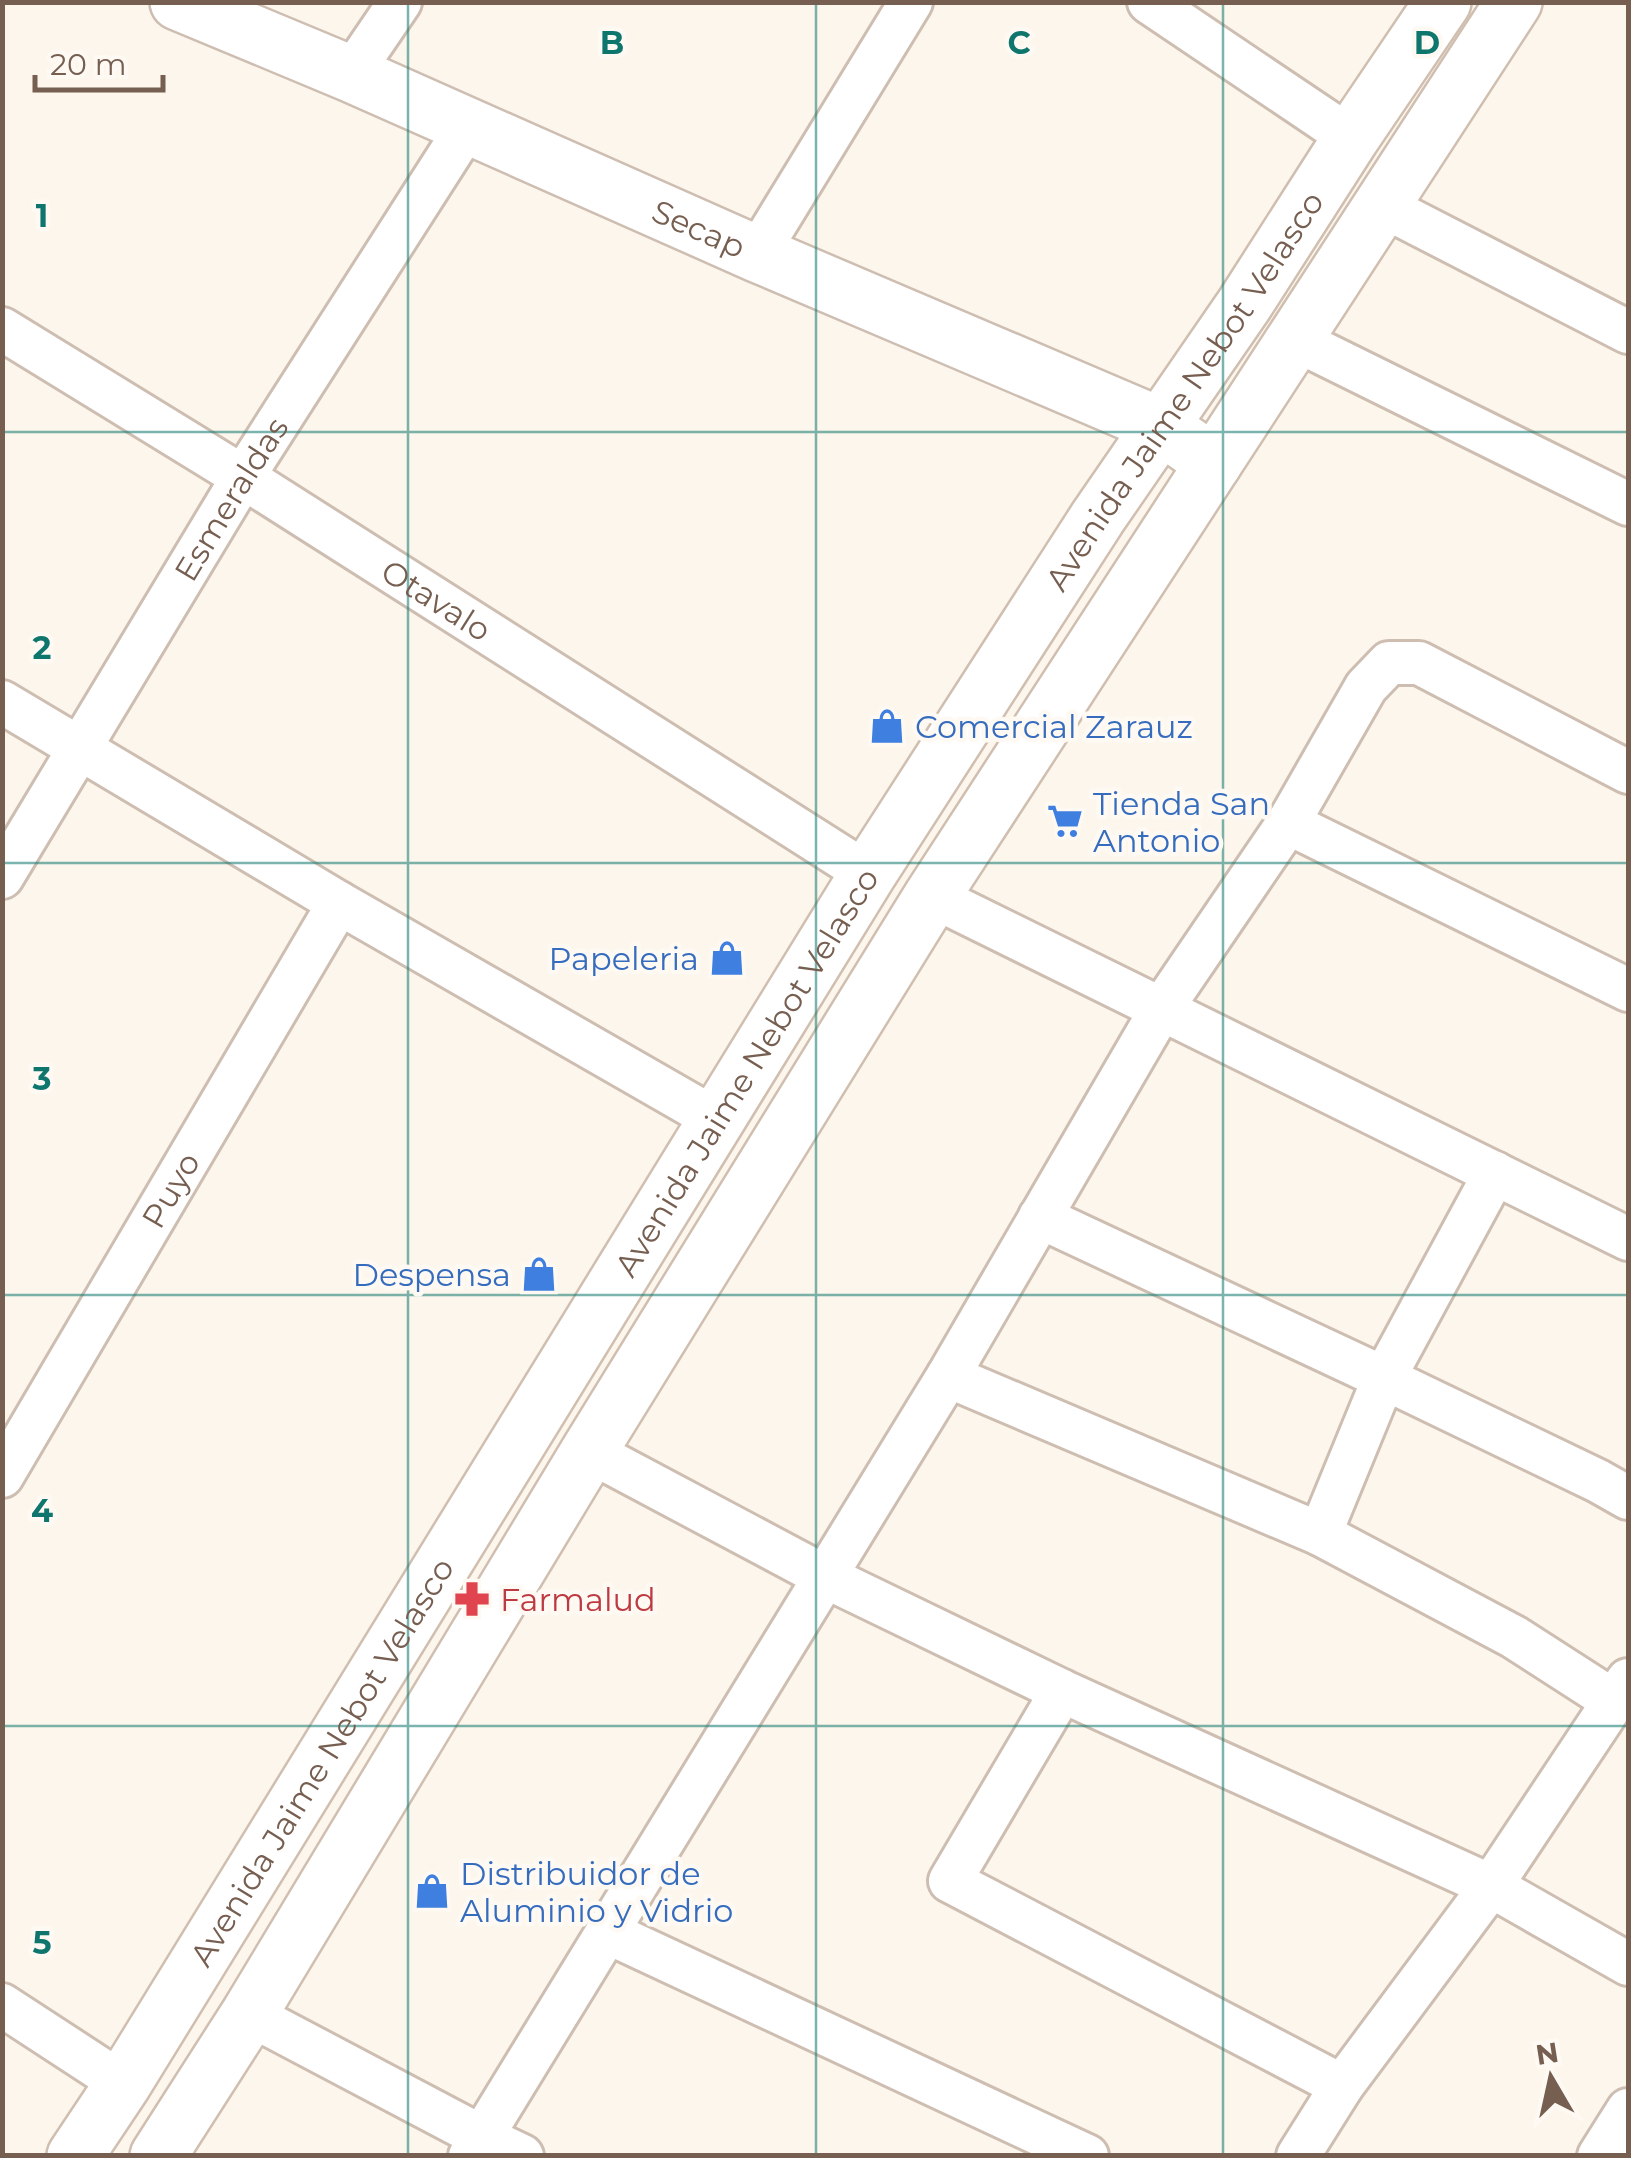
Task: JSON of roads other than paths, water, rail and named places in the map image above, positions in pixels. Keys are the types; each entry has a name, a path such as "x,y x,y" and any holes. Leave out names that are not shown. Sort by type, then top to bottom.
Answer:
{"main road":[{"name":"Secap","path":"178,2 1160,426 1214,463"},
{"name":"Avenida Jaime Nebot Velasco","path":"75,2156 868,874 1443,2"},
{"name":"Avenida Jaime Nebot Velasco","path":"158,2156 249,2014 589,1451 932,896 1514,2"},
{"path":"1296,225 1350,256"}],"street":[{"path":"351,74 400,2"},
{"path":"757,254 911,2"},
{"path":"1149,2 1351,138"},
{"name":"Esmeraldas","path":"2,877 243,477 467,127"},
{"path":"1382,206 1628,332"},
{"name":"Otavalo","path":"2,328 868,874"},
{"path":"1294,338 1628,504"},
{"path":"476,2146 948,1376 1162,1008 1288,823 1366,687 1389,663 1419,663 1628,772"},
{"path":"2,702 338,903 717,1120"},
{"path":"1288,823 1628,990"},
{"path":"932,896 1628,1239"},
{"name":"Puyo","path":"2,1476 338,903"},
{"path":"1320,1534 1384,1378 1495,1173"},
{"path":"1040,1217 1384,1378 1628,1498"},
{"path":"948,1376 1320,1534 1622,1691 1491,1886 1342,2086 1298,2156"},
{"path":"589,1451 824,1576 1062,1690 1491,1886 1628,1964"},
{"path":"1062,1690 950,1881 1342,2086"},
{"path":"607,1932 1087,2156"},
{"path":"2,2005 122,2084"},
{"path":"249,2014 476,2146 522,2156"},
{"path":"1599,2156 1628,2110"}],"place":[{"name":"Comercial Zarauz","path":"887,726"},
{"name":"Tienda San Antonio","path":"1065,821"},
{"name":"Papeleria","path":"727,958"},
{"name":"Despensa","path":"539,1274"},
{"name":"Farmalud","path":"472,1599"},
{"name":"Distribuidor de Aluminio y Vidrio","path":"432,1891"}]}
